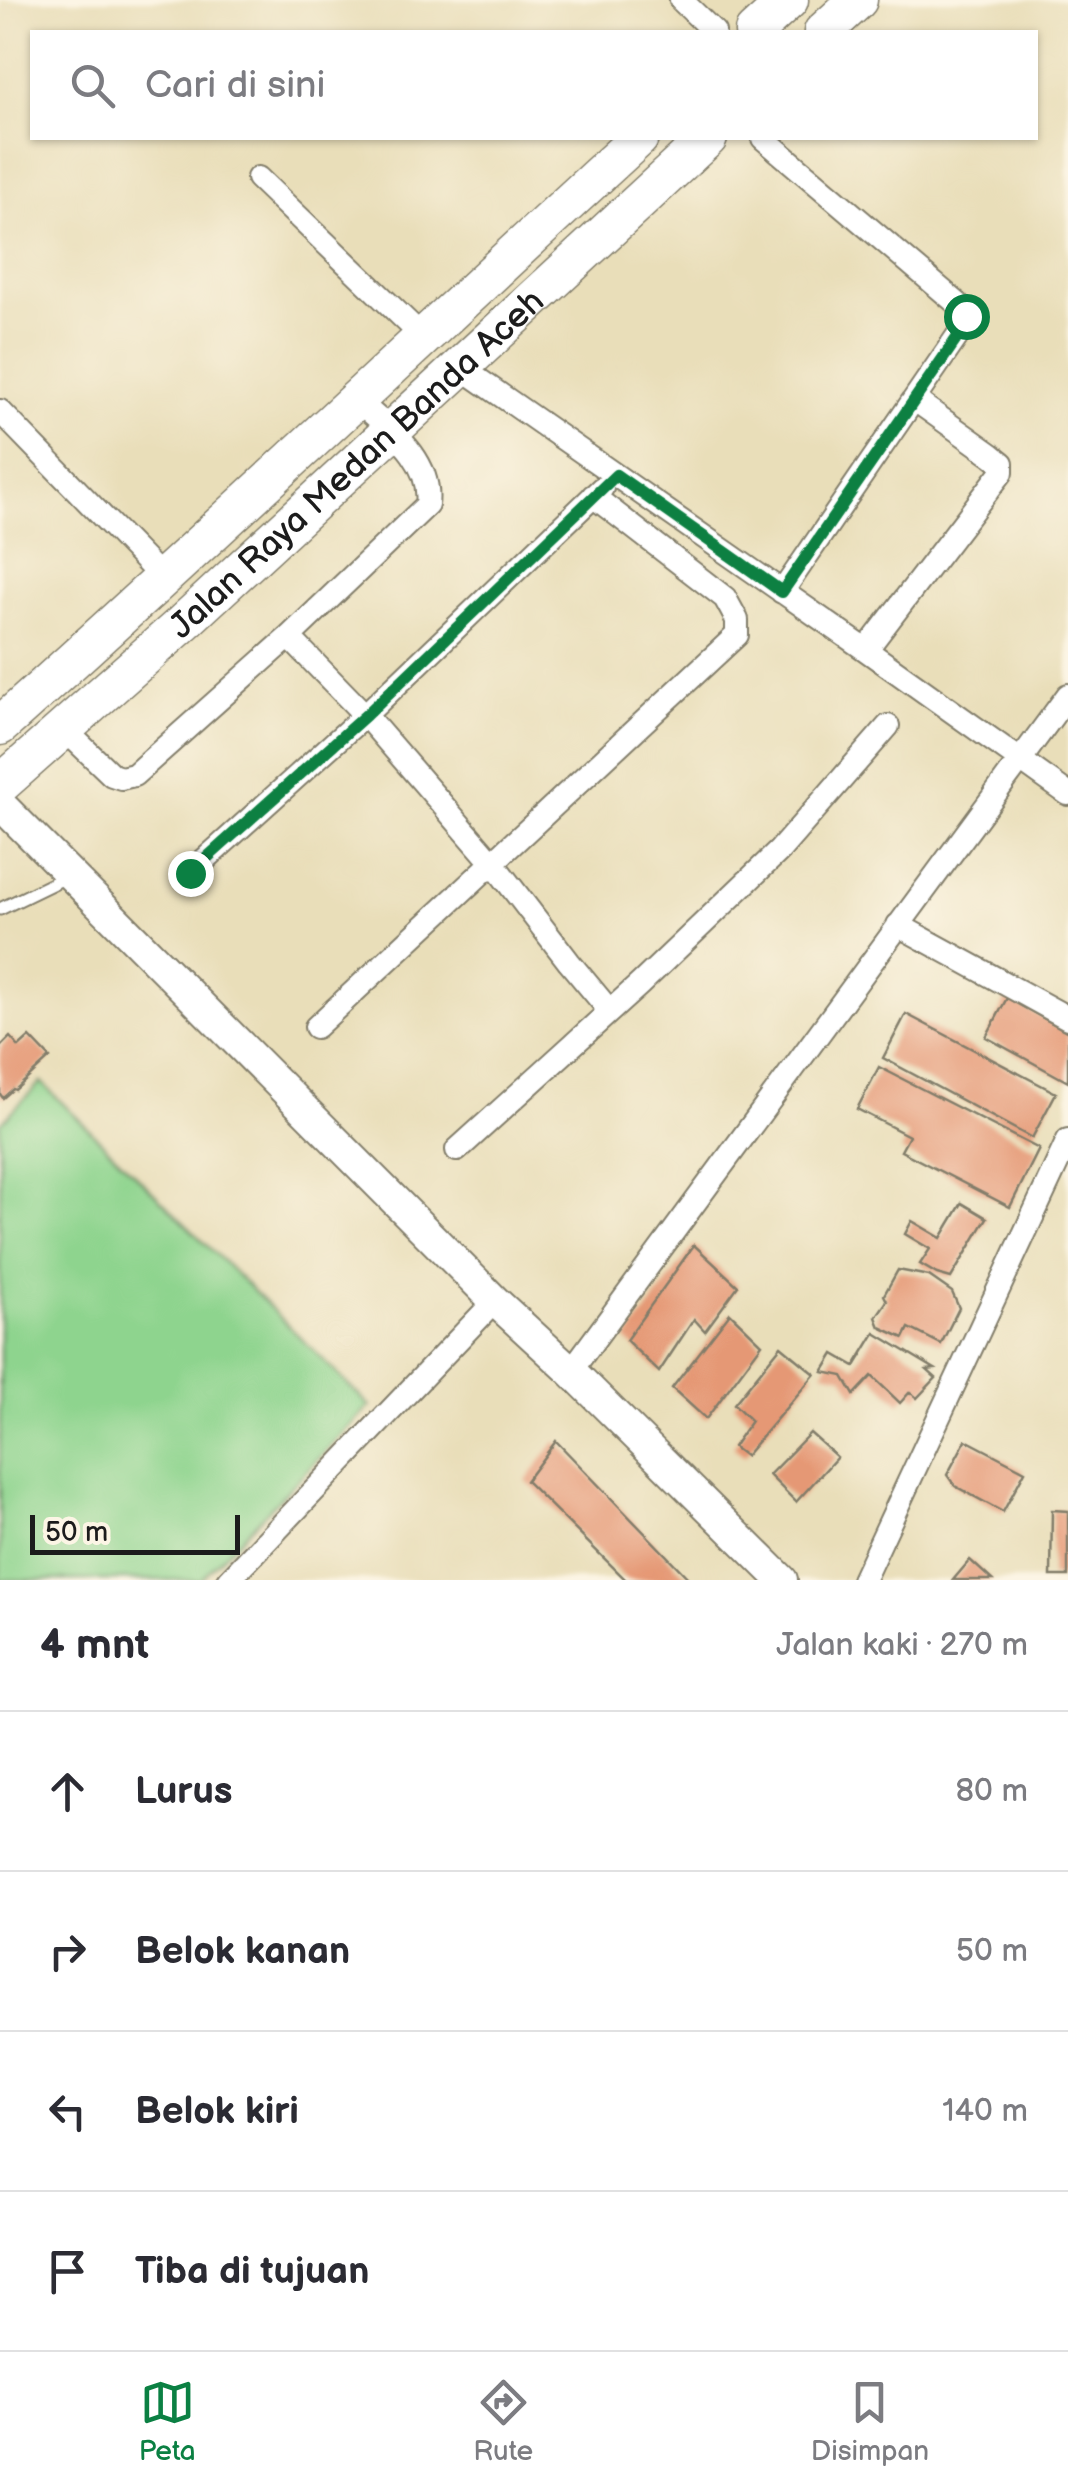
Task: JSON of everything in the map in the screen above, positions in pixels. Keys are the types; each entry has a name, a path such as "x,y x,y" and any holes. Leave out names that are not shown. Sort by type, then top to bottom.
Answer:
{"highway":[{"path":"756,30 789,0"},
{"path":"824,30 858,0"},
{"name":"Jalan Raya Medan Banda Aceh","path":"0,726 164,580 637,140"},
{"name":"Jalan Raya Medan Banda Aceh","path":"0,785 182,624 706,140"}],"main road":[{"path":"0,804 494,1301 571,1371 782,1580"}],"street":[{"path":"681,0 712,30"},
{"path":"765,140 963,310 967,322 782,592"},
{"path":"258,178 422,336"},
{"path":"459,366 1068,794"},
{"path":"63,728 112,775 134,775 427,505 429,491 422,468 408,449 356,399"},
{"path":"866,650 1003,468 992,455 915,400"},
{"path":"0,411 164,580"},
{"path":"190,873 366,715 616,475"},
{"path":"316,1028 737,635 737,620 725,598 593,496"},
{"path":"288,637 366,715 492,862 609,1010"},
{"path":"571,1371 1068,695"},
{"path":"458,1150 779,850 888,726"},
{"path":"898,925 1068,1018"},
{"path":"863,1580 1068,1140"},
{"path":"229,1580 494,1301"}],"lane":[{"path":"0,908 70,875"}],"green space":[{"path":"41,1082 370,1406 200,1580 0,1580 0,1124"}],"building":[{"path":"1007,998 1068,1032 1068,1082 986,1037"},
{"path":"906,1014 1056,1093 1032,1138 883,1058"},
{"path":"10,1037 19,1047 30,1037 50,1058 3,1098 0,1047"},
{"path":"879,1067 1039,1149 1010,1207 901,1151 909,1136 857,1109"},
{"path":"962,1203 987,1218 951,1278 920,1264 930,1249 905,1234 912,1221 941,1238"},
{"path":"694,1245 738,1286 705,1331 694,1319 659,1372 626,1340"},
{"path":"898,1270 929,1276 952,1292 959,1308 941,1344 909,1328 904,1338 880,1327 876,1317 887,1301 884,1295"},
{"path":"730,1313 762,1344 706,1419 672,1388"},
{"path":"875,1333 935,1369 927,1370 936,1378 917,1398 910,1392 900,1403 872,1376 854,1395 843,1376 823,1372 834,1354 855,1366"},
{"path":"781,1346 815,1374 745,1456 733,1447 751,1421 734,1404"},
{"path":"810,1433 837,1457 796,1502 769,1475"},
{"path":"966,1440 1025,1471 1003,1512 955,1486 947,1475"},
{"path":"556,1441 690,1580 626,1580 526,1481"},
{"path":"1052,1510 1068,1511 1068,1576 1051,1576"},
{"path":"970,1560 992,1580 953,1580"}],"route":[{"path":"190,873 366,715 616,475 782,592 964,328 966,316"}]}
